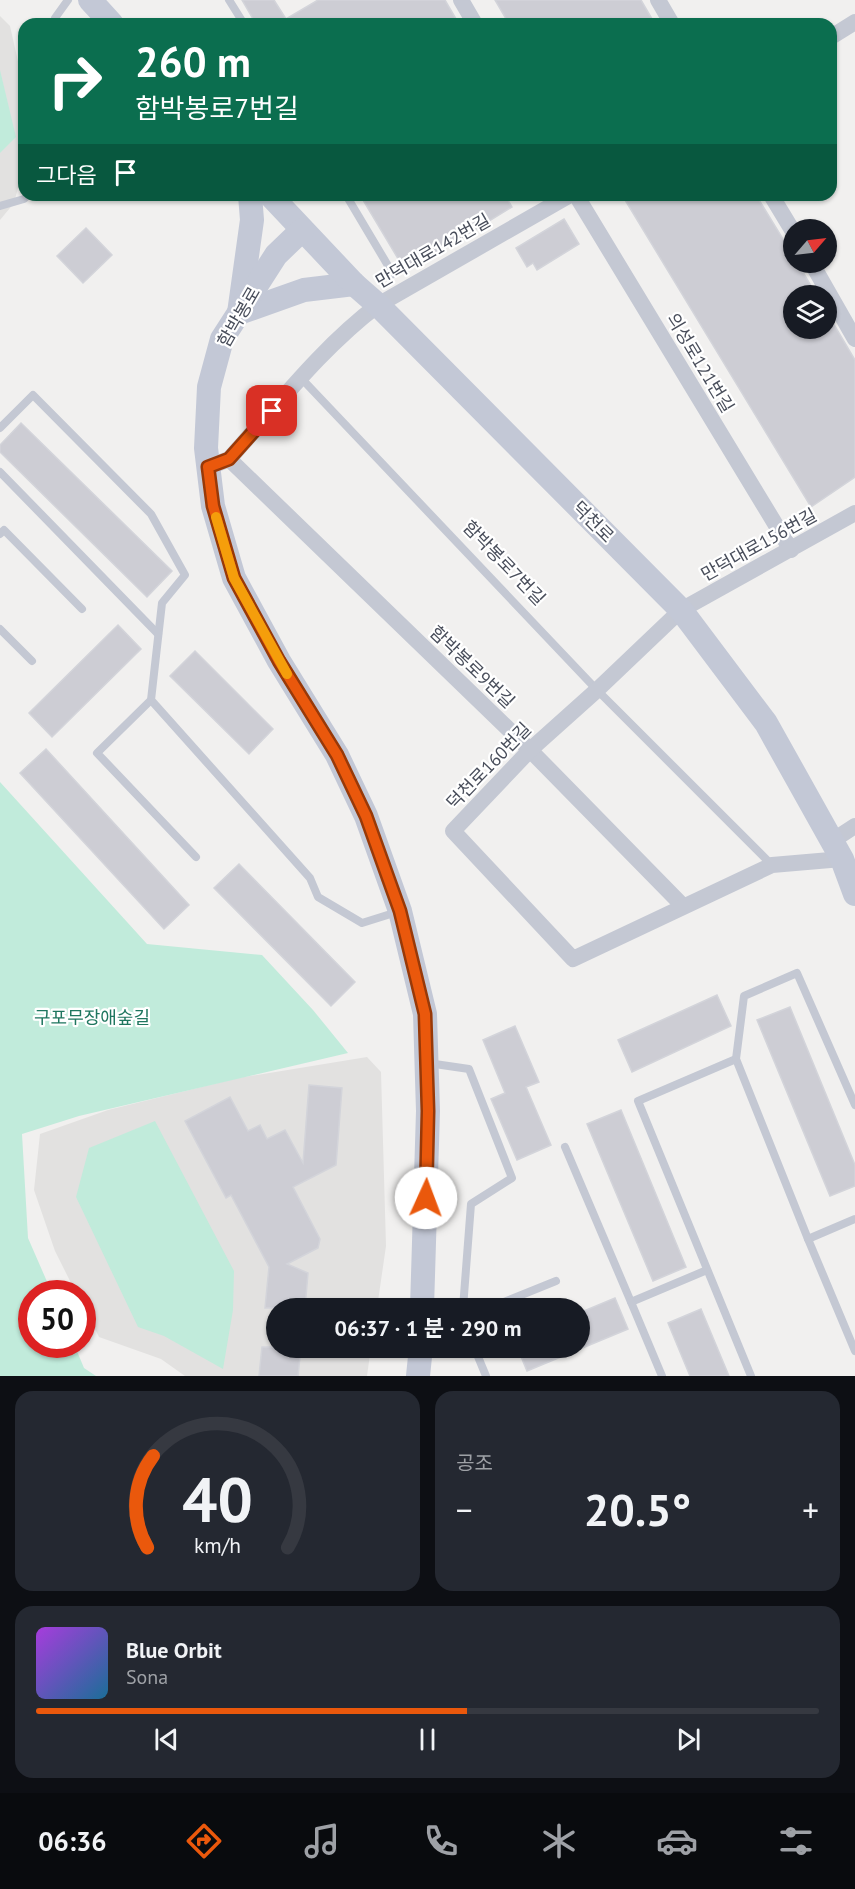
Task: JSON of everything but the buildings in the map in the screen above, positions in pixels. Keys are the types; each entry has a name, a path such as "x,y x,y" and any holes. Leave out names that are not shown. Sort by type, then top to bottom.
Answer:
{"main road":[{"path":"90,0 106,18"},
{"path":"250,201 252,220 239,313 304,290 354,284"},
{"name":"덕천로","path":"275,201 354,284 378,305 681,610 766,723 837,850 855,894"},
{"name":"함박봉로","path":"302,230 276,255 222,339 209,387 206,448 219,463 213,506 234,578 279,661 337,755 366,816 400,911 425,1014 428,1111 422,1298"},
{"path":"418,1376 420,1358"}],"street":[{"path":"461,0 472,18"},
{"path":"658,0 668,18"},
{"path":"837,33 855,22"},
{"name":"만덕대로142번길","path":"301,378 357,320 378,305 560,201"},
{"name":"의성로121번길","path":"580,201 791,550"},
{"path":"775,201 786,219"},
{"path":"816,273 855,339"},
{"path":"219,463 301,378"},
{"name":"함박봉로9번길","path":"219,463 530,750 684,906"},
{"name":"만덕대로156번길","path":"681,610 855,513"},
{"name":"덕천로160번길","path":"681,610 530,750 453,831 573,958 684,906"},
{"path":"684,906 772,865 837,850 855,826"}],"lane":[{"path":"55,18 68,0"},
{"path":"229,0 240,18"},
{"path":"0,206 18,200"},
{"path":"350,201 393,274"},
{"name":"함박봉로7번길","path":"301,378 597,690 772,865"},
{"path":"0,428 33,395 151,514 185,575 162,603 151,700 97,753 196,857"},
{"path":"1,475 158,634"},
{"path":"0,534 3,530 82,609"},
{"path":"0,628 32,660"},
{"path":"151,700 310,878 318,897 363,923 400,911"},
{"path":"855,1105 797,973 744,996 736,1059 855,1351"},
{"path":"736,1059 638,1101 751,1376"},
{"path":"427,1063 469,1069 512,1178 471,1204 465,1298"},
{"path":"565,1146 662,1376"},
{"path":"808,1239 855,1219"},
{"path":"631,1302 707,1270"},
{"path":"514,1298 556,1281"},
{"path":"479,1358 486,1376"}],"shaded area":[{"path":"0,16 10,26 18,61 18,188 14,203 0,220"},
{"path":"367,1057 381,1072 386,1246 378,1298 266,1298 266,1358 369,1358 367,1376 185,1376 161,1359 99,1337 96,1331 96,1280 70,1280 55,1251 34,1190 40,1134 108,1110 238,1078"}],"green space":[{"path":"0,70 16,137 0,153"},
{"name":"구포무장애숲길","path":"0,782 147,944 262,955 313,1010 348,1053 79,1116 22,1134 28,1238 46,1280 18,1280 18,1358 80,1358 84,1368 96,1376 0,1376"},
{"path":"155,1121 234,1271 233,1310 223,1369 164,1336 138,1327 76,1197 89,1148"}],"slow traffic":[{"path":"216,517 234,578 287,674"}],"route":[{"path":"272,411 229,459 208,467 213,506 234,578 279,661 337,755 366,816 400,911 425,1014 428,1111 426,1198"}]}
